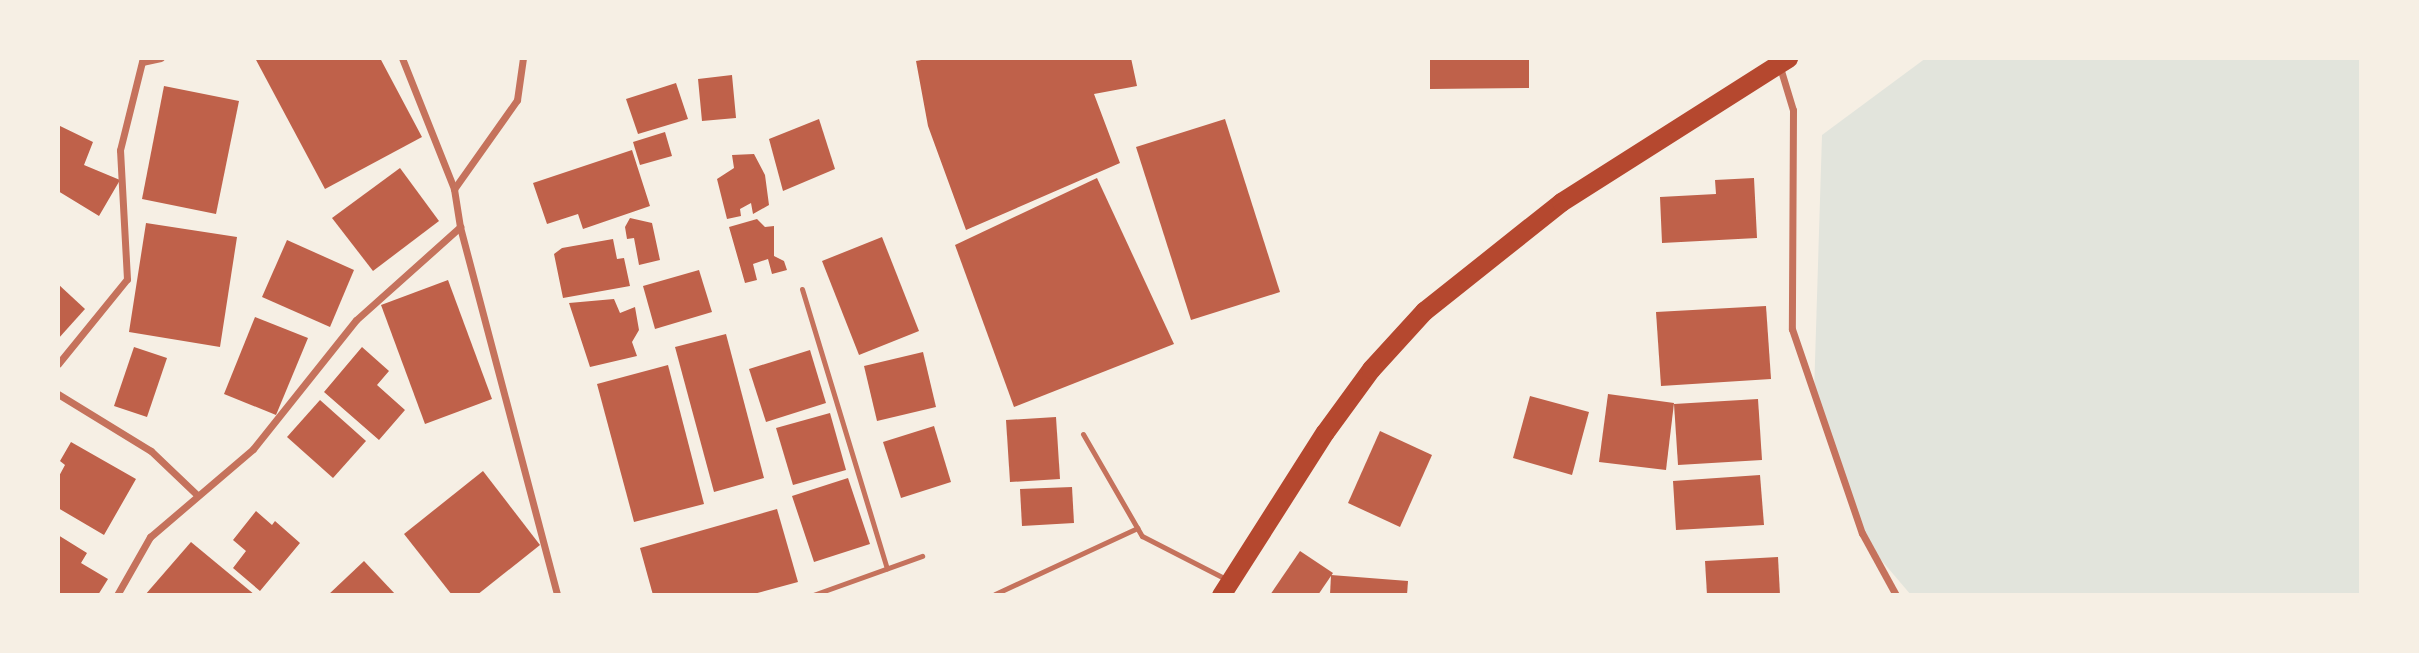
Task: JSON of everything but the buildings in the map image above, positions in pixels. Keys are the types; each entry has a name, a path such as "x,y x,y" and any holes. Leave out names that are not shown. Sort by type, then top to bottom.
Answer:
{"highway":[{"path":"1225,588 1325,432 1371,369 1424,311 1561,202 1784,61"}],"street":[{"path":"58,364 127,279 120,150 142,62 161,58"},
{"path":"402,58 454,189 460,228 557,595"},
{"path":"454,189 517,100 523,58"},
{"path":"1784,61 1793,110 1792,329 1862,533 1896,595"},
{"path":"117,595 150,537 196,494 253,449 356,320 460,228"},
{"path":"58,394 151,451 196,494"}],"lane":[{"path":"802,289 887,568"},
{"path":"1083,434 1142,536 1225,588"},
{"path":"995,594 1137,528"},
{"path":"813,595 922,556"}],"shaded area":[{"path":"1926,58 2361,58 2361,595 1911,595 1865,541 1814,394 1822,135"}]}
